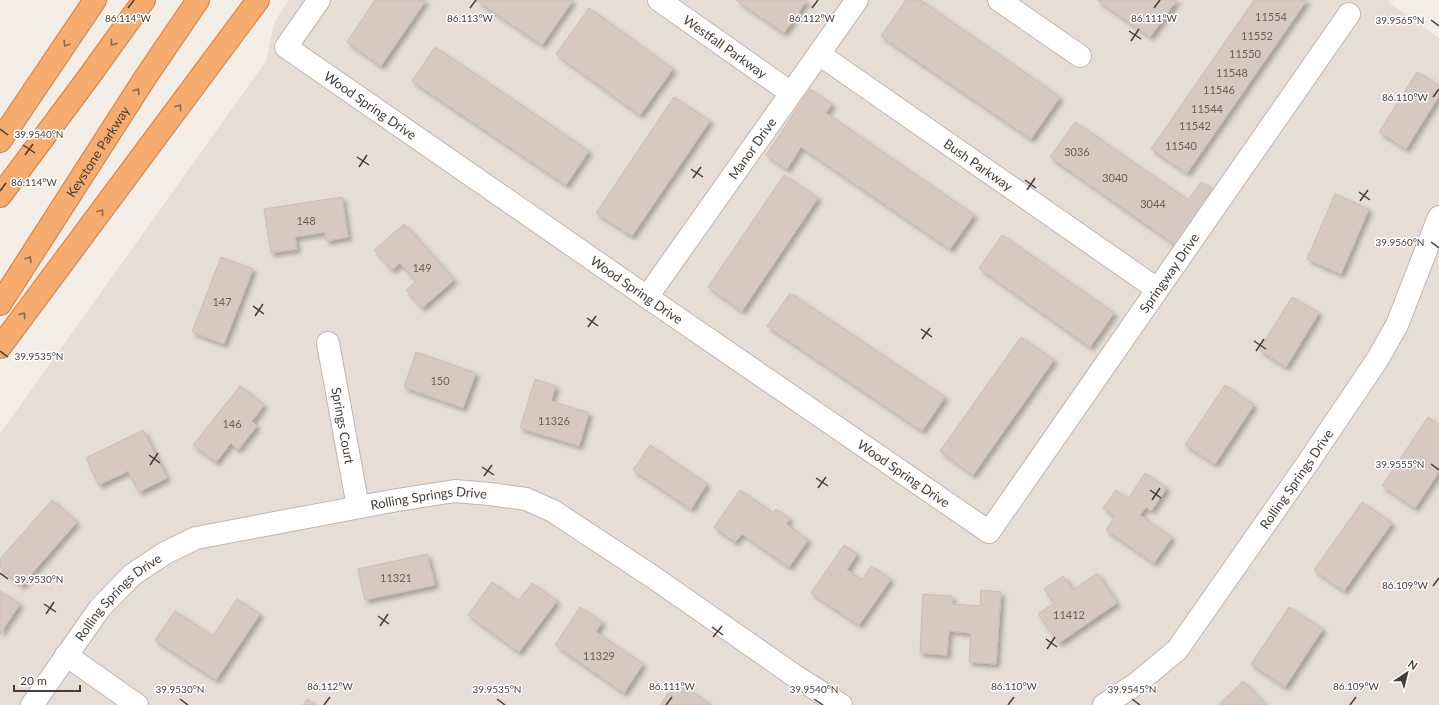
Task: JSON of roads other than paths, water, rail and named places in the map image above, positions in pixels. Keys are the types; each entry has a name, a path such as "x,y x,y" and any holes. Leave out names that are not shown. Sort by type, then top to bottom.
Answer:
{"highway":[{"path":"0,141 95,0"},
{"path":"0,196 144,0"},
{"name":"Keystone Parkway","path":"0,304 137,90 198,0"},
{"path":"0,347 258,0"}],"street":[{"name":"Wood Spring Drive","path":"319,0 286,48 989,532"},
{"name":"Westfall Parkway","path":"659,0 791,93"},
{"name":"Manor Drive","path":"647,297 857,0"},
{"path":"999,0 1080,56"},
{"name":"Springway Drive","path":"989,532 1349,14"},
{"name":"Bush Parkway","path":"819,54 1157,289"},
{"name":"Rolling Springs Drive","path":"1104,705 1136,684 1177,650 1307,464 1377,360 1397,325 1439,217"},
{"name":"Springs Court","path":"328,343 358,507"},
{"name":"Rolling Springs Drive","path":"32,705 100,608 132,575 165,553 196,538 358,507 455,491 526,499 553,511 654,577 795,676 841,705"},
{"path":"66,656 137,705"}]}
